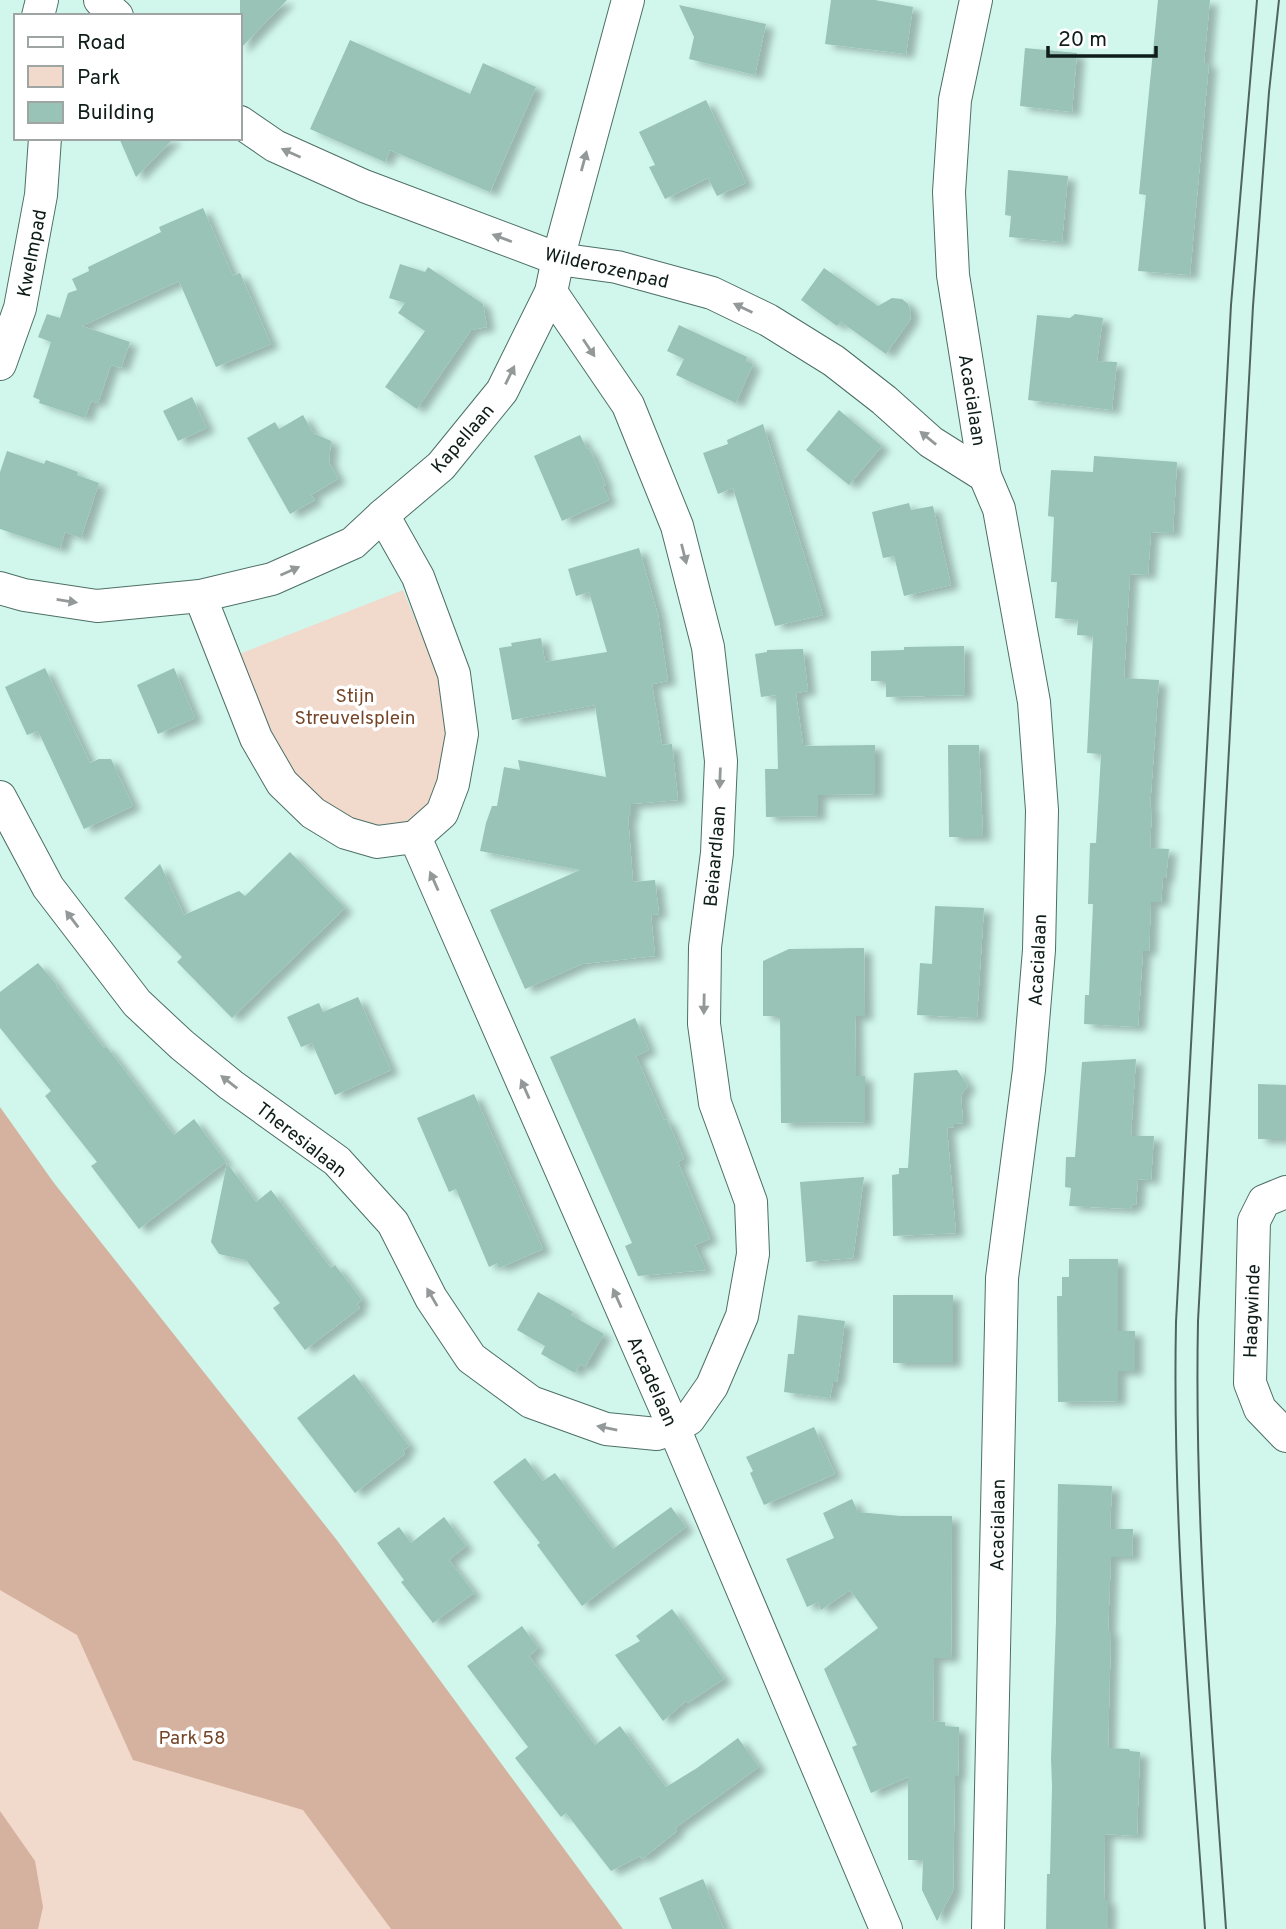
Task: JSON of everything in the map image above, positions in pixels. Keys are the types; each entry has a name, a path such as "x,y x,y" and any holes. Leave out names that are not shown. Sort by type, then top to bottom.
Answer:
{"street":[{"path":"100,0 115,14"},
{"name":"Kapellaan","path":"0,588 24,595 97,606 200,596 272,579 353,543 441,466 502,391 551,292 628,0"},
{"name":"Acacialaan","path":"976,0 954,100 949,192 953,275 985,476 999,509 1034,702 1042,810 1039,950 1029,1070 1002,1278 988,1929"},
{"name":"Wilderozenpad","path":"242,123 275,146 364,186 558,259 617,267 712,293 768,320 834,361 884,400 931,442 985,476"},
{"name":"Kwelmpad","path":"0,364 20,308 41,195 45,140"},
{"name":"Beiaardlaan","path":"551,292 628,405 677,526 708,648 721,761 717,853 705,947 704,1024 715,1103 751,1202 753,1254 743,1316 712,1386 689,1419 674,1428"},
{"path":"200,596 256,738 282,783 313,813 346,833 377,842 415,836 442,813 453,784 462,734 454,674 418,577 383,515"},
{"name":"Theresialaan","path":"0,797 48,887 137,1003 231,1085 337,1161 393,1223 432,1298 471,1358 531,1402 606,1429 657,1433 674,1428"},
{"name":"Arcadelaan","path":"415,836 674,1428 886,1929"},
{"name":"Haagwinde","path":"1286,1192 1264,1201 1254,1221 1250,1383 1260,1409 1286,1436"}],"green space":[{"name":"Stijn Streuvelsplein","path":"403,590 445,692 451,725 433,803 410,825 370,828 323,805 281,759 237,655"},
{"name":"Park 58","path":"0,1107 54,1183 336,1539 623,1929 391,1929 303,1810 133,1760 77,1635 0,1590"},
{"name":"Park 58","path":"0,1163 576,1929 0,1929"},
{"path":"0,1811 35,1861 43,1907 38,1929 0,1929"}],"building":[{"path":"240,0 287,0 242,47"},
{"path":"831,0 875,0 913,7 906,54 825,44"},
{"path":"1158,0 1210,0 1204,63 1209,63 1190,275 1138,271 1146,195 1139,194"},
{"path":"679,5 766,24 755,75 689,59 694,37"},
{"path":"350,40 470,94 483,63 536,87 490,192 390,150 385,162 310,129"},
{"path":"1025,48 1077,53 1072,112 1020,106"},
{"path":"706,100 746,183 717,196 708,178 665,199 649,167 655,165 639,132"},
{"path":"120,140 172,140 136,177"},
{"path":"1008,170 1068,176 1062,242 1009,237 1011,216 1005,215"},
{"path":"203,208 233,276 240,273 271,344 216,367 179,281 82,326 130,342 121,368 111,365 98,403 91,401 85,418 39,403 40,400 33,397 51,342 38,337 47,314 60,318 68,293 77,290 72,279 89,271 88,267 161,232 159,227"},
{"path":"400,264 425,272 428,267 483,304 487,327 471,330 417,409 385,387 425,331 398,313 405,303 389,298"},
{"path":"824,268 878,306 892,298 902,299 908,304 910,320 886,354 841,322 837,326 801,300"},
{"path":"1075,314 1103,318 1097,361 1117,362 1112,410 1028,400 1037,315 1070,318"},
{"path":"679,325 747,357 746,361 753,364 736,403 676,375 684,359 667,351"},
{"path":"192,397 207,428 178,441 163,411"},
{"path":"839,410 882,446 849,485 806,450"},
{"path":"303,415 313,433 331,441 329,462 338,479 311,495 315,500 290,514 247,438 275,422 279,429"},
{"path":"763,424 823,615 775,626 733,488 718,494 703,453 728,444 727,440"},
{"path":"580,435 606,485 603,486 609,500 562,521 534,456"},
{"path":"7,451 44,464 46,460 99,483 81,538 65,532 60,549 0,529 0,472"},
{"path":"1094,456 1177,462 1173,533 1151,532 1148,575 1130,574 1124,678 1159,680 1150,808 1150,848 1169,849 1161,902 1151,902 1149,951 1143,951 1138,1027 1084,1024 1085,995 1089,995 1093,904 1088,904 1090,843 1096,843 1101,754 1087,753 1093,636 1077,635 1078,620 1055,618 1057,582 1051,582 1054,517 1048,516 1051,470 1093,472"},
{"path":"909,503 911,510 933,506 951,585 904,596 894,556 883,558 872,512"},
{"path":"639,548 658,615 668,681 652,684 662,745 672,744 678,800 631,804 631,816 628,816 633,882 655,880 659,914 651,915 655,956 582,964 525,989 490,910 580,870 480,851 492,806 497,806 504,767 520,770 518,760 606,777 595,705 512,720 499,648 541,638 545,662 607,652 589,592 576,596 568,569"},
{"path":"964,646 965,695 886,697 886,681 871,681 871,651 904,650 904,647"},
{"path":"803,649 808,691 796,693 803,746 875,745 875,794 818,795 818,816 766,817 765,769 778,769 776,695 761,697 755,654 767,650"},
{"path":"45,668 90,763 99,759 111,759 133,806 84,829 38,731 27,735 5,687"},
{"path":"174,668 195,718 158,734 137,685"},
{"path":"948,745 979,745 983,837 949,837"},
{"path":"290,852 345,908 232,1018 177,962 182,957 124,898 160,864 184,915 239,891 245,896"},
{"path":"935,906 984,908 977,1018 917,1015 920,963 932,964"},
{"path":"864,948 865,1016 855,1016 856,1076 865,1076 865,1122 781,1123 780,1016 763,1016 763,961 789,949"},
{"path":"38,963 174,1135 194,1119 226,1162 139,1229 91,1166 97,1162 45,1096 51,1091 0,1028 0,992"},
{"path":"358,997 391,1070 335,1095 312,1043 301,1047 287,1017 319,1003 323,1012"},
{"path":"635,1018 649,1050 636,1056 684,1159 678,1162 710,1239 695,1245 706,1270 638,1276 625,1246 632,1243 550,1057"},
{"path":"1136,1059 1131,1136 1154,1136 1151,1180 1138,1179 1136,1205 1132,1204 1131,1209 1069,1206 1071,1188 1065,1187 1066,1157 1075,1157 1082,1062"},
{"path":"957,1070 968,1086 961,1095 963,1123 947,1128 956,1233 893,1236 892,1175 899,1174 899,1168 908,1168 914,1073"},
{"path":"1258,1084 1286,1085 1286,1139 1258,1139"},
{"path":"474,1094 543,1249 499,1268 497,1263 489,1267 456,1189 449,1192 417,1118"},
{"path":"227,1163 256,1202 271,1190 331,1268 335,1265 362,1300 357,1304 360,1308 305,1350 273,1308 280,1303 246,1260 219,1254 211,1242"},
{"path":"864,1177 853,1258 806,1262 800,1182"},
{"path":"1069,1259 1118,1259 1118,1331 1135,1331 1135,1371 1118,1371 1118,1401 1058,1402 1057,1296 1062,1296 1062,1277 1069,1277"},
{"path":"538,1292 604,1334 585,1367 580,1364 575,1373 541,1354 545,1346 517,1330"},
{"path":"893,1295 953,1295 953,1363 893,1363"},
{"path":"798,1315 845,1321 837,1382 833,1382 830,1398 784,1392 788,1354 794,1354"},
{"path":"354,1374 409,1446 403,1451 405,1454 355,1493 297,1418"},
{"path":"814,1427 835,1474 764,1505 746,1457"},
{"path":"525,1458 543,1481 555,1473 613,1549 671,1507 686,1527 582,1606 537,1545 540,1543 493,1482"},
{"path":"1058,1484 1112,1486 1110,1529 1133,1529 1132,1557 1111,1557 1108,1748 1140,1752 1137,1836 1105,1834 1104,1900 1108,1900 1108,1929 1046,1929 1047,1874 1050,1874"},
{"path":"852,1499 858,1512 900,1516 952,1516 951,1658 934,1658 933,1721 945,1722 945,1726 959,1727 958,1776 955,1776 953,1891 937,1921 922,1890 923,1860 908,1860 908,1777 871,1793 852,1747 857,1745 824,1669 878,1628 850,1590 821,1610 818,1602 807,1607 786,1559 834,1538 823,1513"},
{"path":"444,1517 466,1546 449,1560 474,1593 433,1623 401,1582 404,1580 377,1543 399,1527 411,1543"},
{"path":"672,1609 724,1679 688,1703 686,1701 663,1721 615,1655 640,1641 636,1636"},
{"path":"522,1626 538,1648 529,1656 595,1745 620,1726 666,1787 738,1738 759,1767 675,1828 677,1831 642,1859 640,1856 611,1871 566,1813 561,1817 515,1758 528,1747 467,1666"},
{"path":"703,1879 724,1929 672,1929 659,1898"}],"tram line":[{"path":"1205,1929 1180,1550 1176,1322 1231,305 1257,0"},
{"path":"1226,1929 1201,1549 1198,1321 1253,306 1269,92 1279,0"}]}
